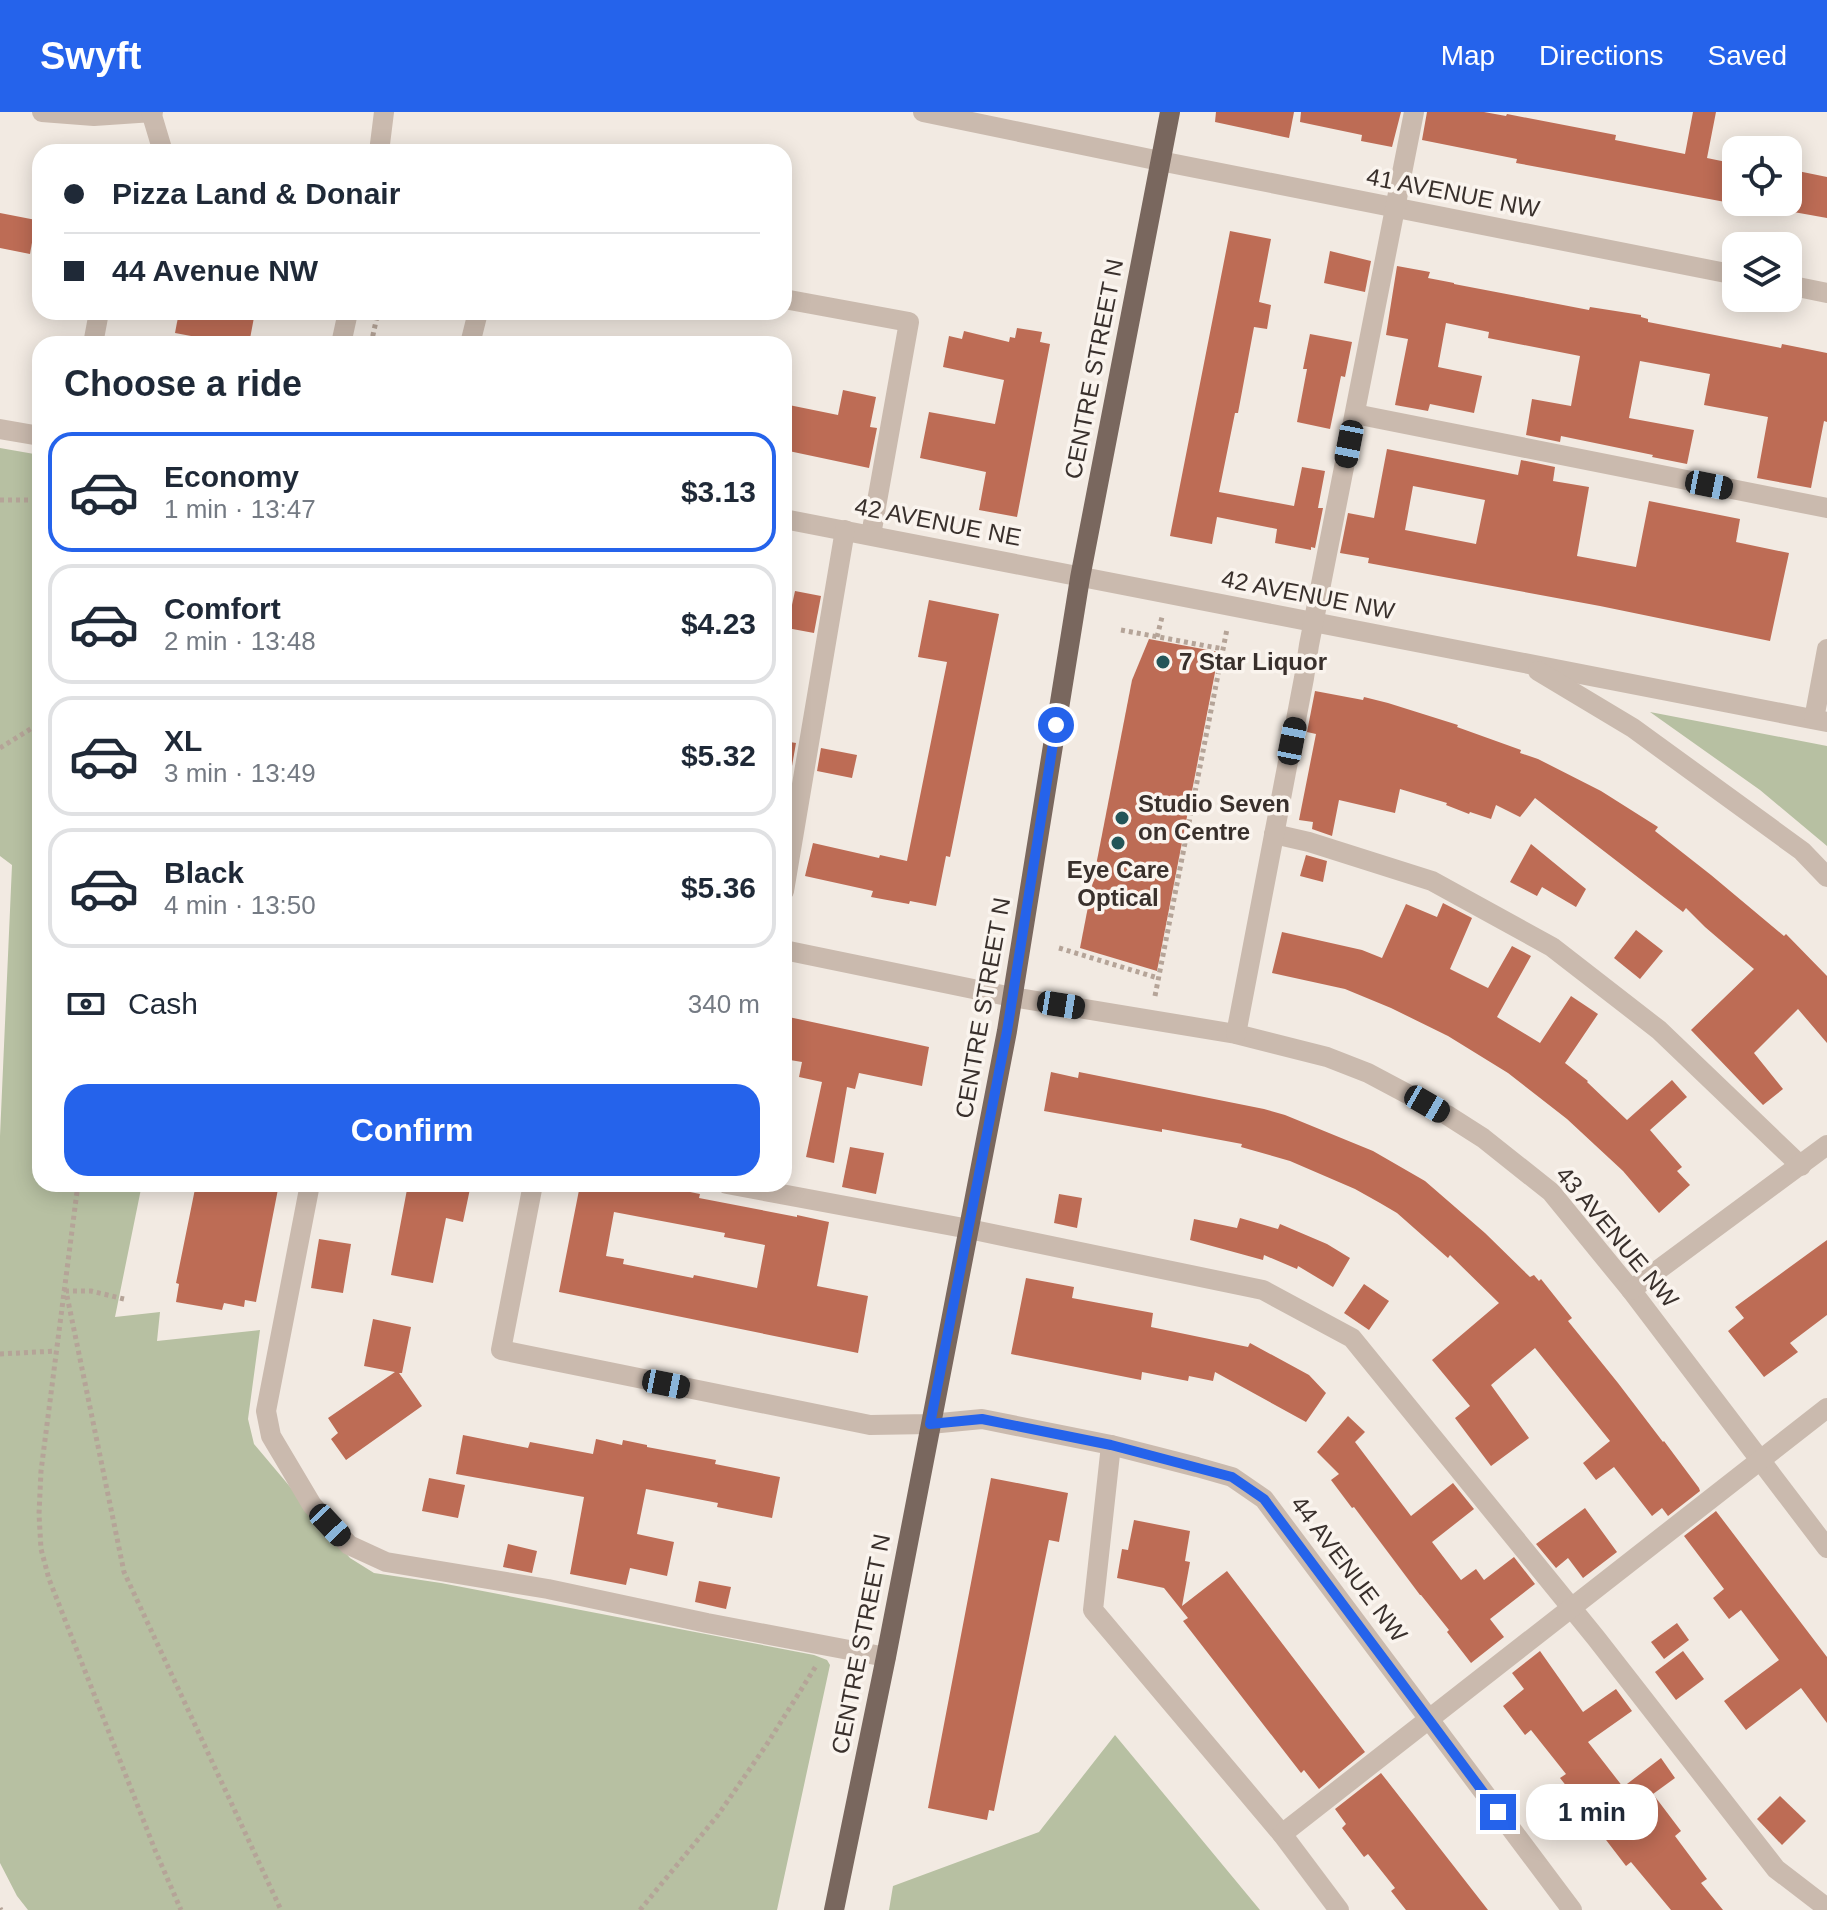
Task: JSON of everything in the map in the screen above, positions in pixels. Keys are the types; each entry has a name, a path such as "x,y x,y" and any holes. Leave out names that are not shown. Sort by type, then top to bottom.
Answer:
{"main road":[{"name":"CENTRE STREET N","path":"834,1910 1007,1031 1080,578 1170,112"}],"street":[{"path":"42,112 94,116 152,112 161,144"},
{"path":"380,144 384,112"},
{"name":"41 AVENUE NW","path":"923,112 1722,272"},
{"path":"1236,1034 1414,112"},
{"path":"1802,288 1827,293"},
{"path":"792,300 909,322 871,535"},
{"path":"1355,414 1827,508"},
{"path":"0,429 32,435"},
{"name":"42 AVENUE NE","path":"792,520 1080,578"},
{"path":"792,844 845,530"},
{"name":"42 AVENUE NW","path":"1080,578 1821,720"},
{"path":"1821,720 1827,649"},
{"name":"42 AVENUE NW","path":"1525,664 1633,728 1802,851 1827,877"},
{"path":"1274,834 1432,881 1552,947 1659,1030 1801,1166"},
{"name":"43 AVENUE NW","path":"792,952 1012,997 1236,1034 1327,1057 1368,1073 1447,1115 1551,1192 1631,1290 1827,1548"},
{"path":"1631,1290 1827,1145"},
{"path":"308,1192 266,1411 271,1436 312,1505 349,1545 386,1562 548,1589 886,1657"},
{"name":"44 AVENUE NW","path":"531,1192 501,1350 870,1425 982,1419 1111,1445 1232,1477 1264,1499 1572,1910"},
{"path":"770,1192 969,1229 1263,1290 1352,1338 1571,1606 1776,1869 1827,1908"},
{"path":"1282,1834 1827,1408"},
{"path":"1111,1445 1093,1610 1282,1834 1339,1910"}],"path":[{"path":"0,500 32,500"},
{"path":"1157,637 1162,617"},
{"path":"1155,996 1227,629"},
{"path":"1121,630 1223,649"},
{"path":"0,748 32,728"},
{"path":"1059,948 1158,978"},
{"path":"77,1192 41,1471 41,1549 49,1579 181,1910"},
{"path":"66,1291 91,1291 124,1299"},
{"path":"66,1291 124,1572 281,1910"},
{"path":"0,1354 56,1351"},
{"path":"640,1910 718,1815 767,1744 814,1667 839,1649"}],"green space":[{"path":"0,448 32,454 32,1192 140,1192 115,1317 160,1312 157,1341 260,1330 248,1419 254,1444 350,1558 374,1573 441,1583 827,1660 830,1665 777,1910 28,1910 17,1896 0,1863 0,1136 12,865 0,856"},
{"path":"1650,712 1827,746 1827,846 1760,790"},
{"path":"1115,1735 1260,1910 889,1910 893,1886 1039,1832"}],"building":[{"path":"1216,112 1294,112 1289,138 1215,122"},
{"path":"1301,112 1401,112 1392,147 1361,141 1362,135 1300,122"},
{"path":"1427,112 1484,112 1616,135 1615,140 1685,154 1693,112 1716,112 1707,158 1722,161 1722,201 1516,163 1517,159 1422,140"},
{"path":"1802,172 1827,177 1827,218 1802,214"},
{"path":"0,213 32,219 30,254 0,248"},
{"path":"1230,231 1271,239 1259,302 1271,305 1267,329 1254,327 1219,492 1294,506 1302,467 1325,471 1318,508 1323,508 1315,548 1311,547 1311,550 1275,543 1277,529 1217,517 1212,544 1170,536"},
{"path":"1330,251 1371,261 1365,292 1324,283"},
{"path":"1397,266 1430,272 1428,278 1454,284 1589,310 1590,307 1641,315 1648,322 1781,348 1782,344 1827,353 1827,422 1824,421 1811,488 1757,478 1768,417 1704,405 1710,374 1640,361 1629,418 1694,430 1687,464 1561,436 1560,442 1526,435 1532,399 1571,406 1580,356 1488,338 1489,332 1446,323 1438,367 1482,376 1474,413 1430,404 1428,411 1395,405 1408,339 1386,335"},
{"path":"177,320 254,320 250,336 175,333"},
{"path":"1017,328 1042,332 1040,342 1050,344 1017,517 979,510 986,472 920,458 929,412 995,424 1004,380 943,367 949,336 962,339 964,331 1009,342 1010,337 1015,338"},
{"path":"1310,334 1352,342 1330,429 1297,422"},
{"path":"843,390 876,397 870,427 877,428 869,468 792,452 792,406 838,415"},
{"path":"1387,449 1518,475 1521,460 1555,467 1553,481 1589,487 1577,556 1636,567 1649,501 1740,519 1736,542 1789,553 1770,641 1368,563 1369,558 1340,553 1348,513 1374,518","holes":["1413,486 1485,500 1476,544 1405,530"]},
{"path":"795,591 821,596 814,633 792,629"},
{"path":"929,600 999,614 950,857 946,856 936,906 871,897 873,891 805,876 813,843 907,861 947,662 918,657"},
{"path":"1149,639 1219,652 1157,971 1080,948 1132,680"},
{"path":"1315,691 1363,700 1364,697 1458,725 1521,750 1520,753 1601,791 1658,827 1655,831 1784,936 1786,934 1827,976 1827,1043 1798,1009 1754,1053 1783,1089 1763,1105 1691,1030 1754,969 1686,908 1683,912 1535,798 1520,817 1496,805 1491,819 1400,789 1395,813 1339,800 1332,836 1312,829 1313,822 1299,820 1316,734 1307,732"},
{"path":"792,742 796,743 792,766"},
{"path":"821,748 857,755 852,778 817,771"},
{"path":"1531,844 1586,889 1576,907 1542,887 1537,896 1510,882"},
{"path":"1306,855 1327,861 1323,882 1300,876"},
{"path":"1443,903 1472,918 1450,969 1488,988 1512,946 1531,956 1497,1017 1540,1043 1571,996 1598,1014 1565,1063 1627,1120 1672,1080 1687,1097 1650,1130 1682,1167 1677,1171 1690,1185 1659,1213 1623,1171 1567,1119 1508,1073 1448,1036 1391,1008 1345,989 1272,973 1282,932 1362,950 1382,958 1406,904 1437,917"},
{"path":"1636,930 1663,951 1640,979 1614,958"},
{"path":"792,1018 929,1047 922,1086 859,1073 855,1089 847,1087 834,1163 806,1157 822,1082 799,1077 802,1062 792,1060"},
{"path":"1051,1072 1078,1078 1079,1072 1285,1115 1373,1151 1425,1181 1530,1277 1534,1275 1539,1281 1541,1279 1572,1318 1568,1321 1700,1491 1668,1516 1662,1508 1652,1516 1614,1467 1596,1480 1583,1463 1610,1441 1535,1348 1491,1385 1529,1438 1491,1466 1455,1418 1470,1406 1432,1360 1499,1303 1450,1255 1448,1258 1397,1213 1380,1203 1290,1161 1241,1147 1242,1144 1044,1111"},
{"path":"850,1147 884,1153 876,1194 842,1187"},
{"path":"194,1192 277,1192 256,1302 245,1300 244,1307 224,1303 222,1310 176,1302 179,1284 176,1283"},
{"path":"407,1192 469,1192 463,1222 446,1218 433,1283 391,1275"},
{"path":"579,1192 690,1192 700,1194 699,1198 829,1222 817,1286 868,1296 858,1353 559,1292","holes":["614,1212 725,1233 724,1237 765,1245 757,1288 623,1264 624,1259 606,1256"]},
{"path":"1059,1194 1082,1198 1077,1228 1054,1223"},
{"path":"1240,1218 1278,1229 1280,1224 1327,1244 1350,1258 1333,1287 1298,1266 1297,1269 1264,1255 1263,1260 1190,1240 1194,1219 1237,1228"},
{"path":"319,1239 351,1244 343,1293 311,1288"},
{"path":"1827,1240 1827,1315 1790,1343 1798,1352 1764,1377 1728,1331 1744,1318 1735,1307"},
{"path":"1026,1278 1074,1287 1072,1298 1153,1313 1151,1327 1248,1347 1250,1343 1309,1375 1326,1393 1306,1422 1215,1372 1213,1381 1189,1376 1188,1381 1142,1372 1141,1380 1011,1354"},
{"path":"1364,1284 1389,1301 1369,1330 1344,1313"},
{"path":"373,1319 411,1327 402,1373 399,1373 422,1406 346,1460 331,1439 338,1433 328,1418 395,1372 364,1366"},
{"path":"1348,1416 1365,1432 1355,1442 1411,1516 1453,1483 1474,1509 1432,1542 1461,1580 1476,1569 1484,1580 1514,1557 1535,1584 1490,1619 1504,1637 1471,1663 1447,1632 1449,1630 1331,1480 1339,1474 1317,1452"},
{"path":"463,1435 528,1448 530,1442 593,1454 596,1439 622,1445 623,1440 780,1477 772,1518 717,1507 718,1503 646,1489 637,1534 674,1542 667,1576 630,1568 626,1585 570,1574 584,1497 456,1474"},
{"path":"429,1478 465,1485 458,1518 422,1511"},
{"path":"991,1478 1068,1493 1059,1542 1049,1540 994,1811 989,1810 987,1820 928,1808"},
{"path":"1585,1508 1617,1552 1583,1578 1568,1558 1556,1568 1536,1544"},
{"path":"1716,1511 1827,1657 1827,1723 1801,1688 1746,1730 1724,1701 1779,1660 1741,1610 1729,1619 1713,1598 1724,1589 1684,1536"},
{"path":"1134,1520 1190,1531 1185,1561 1190,1562 1182,1606 1227,1571 1365,1752 1319,1789 1304,1770 1301,1773 1183,1621 1188,1618 1164,1588 1117,1578 1122,1549 1128,1550"},
{"path":"508,1544 537,1551 532,1573 503,1567"},
{"path":"699,1581 731,1587 726,1609 695,1602"},
{"path":"1677,1623 1689,1640 1664,1659 1651,1642"},
{"path":"1540,1651 1583,1712 1616,1689 1632,1711 1588,1742 1623,1787 1661,1758 1675,1778 1653,1794 1681,1831 1675,1836 1707,1879 1701,1883 1723,1910 1671,1910 1631,1862 1626,1866 1560,1778 1566,1774 1531,1730 1525,1735 1503,1706 1524,1689 1512,1673"},
{"path":"1683,1651 1704,1679 1676,1700 1655,1672"},
{"path":"1381,1773 1488,1910 1406,1910 1391,1891 1395,1888 1368,1854 1364,1857 1342,1828 1346,1824 1335,1809"},
{"path":"1780,1796 1806,1821 1782,1845 1757,1819"}],"place":[{"name":"7 Star Liquor","path":"1163,662"},
{"name":"Studio Seven on Centre","path":"1122,818"},
{"name":"Eye Care Optical","path":"1118,843"}],"route":[{"path":"1056,725 1007,1031 930,1424 982,1419 1111,1445 1232,1477 1264,1499 1498,1812"}]}
